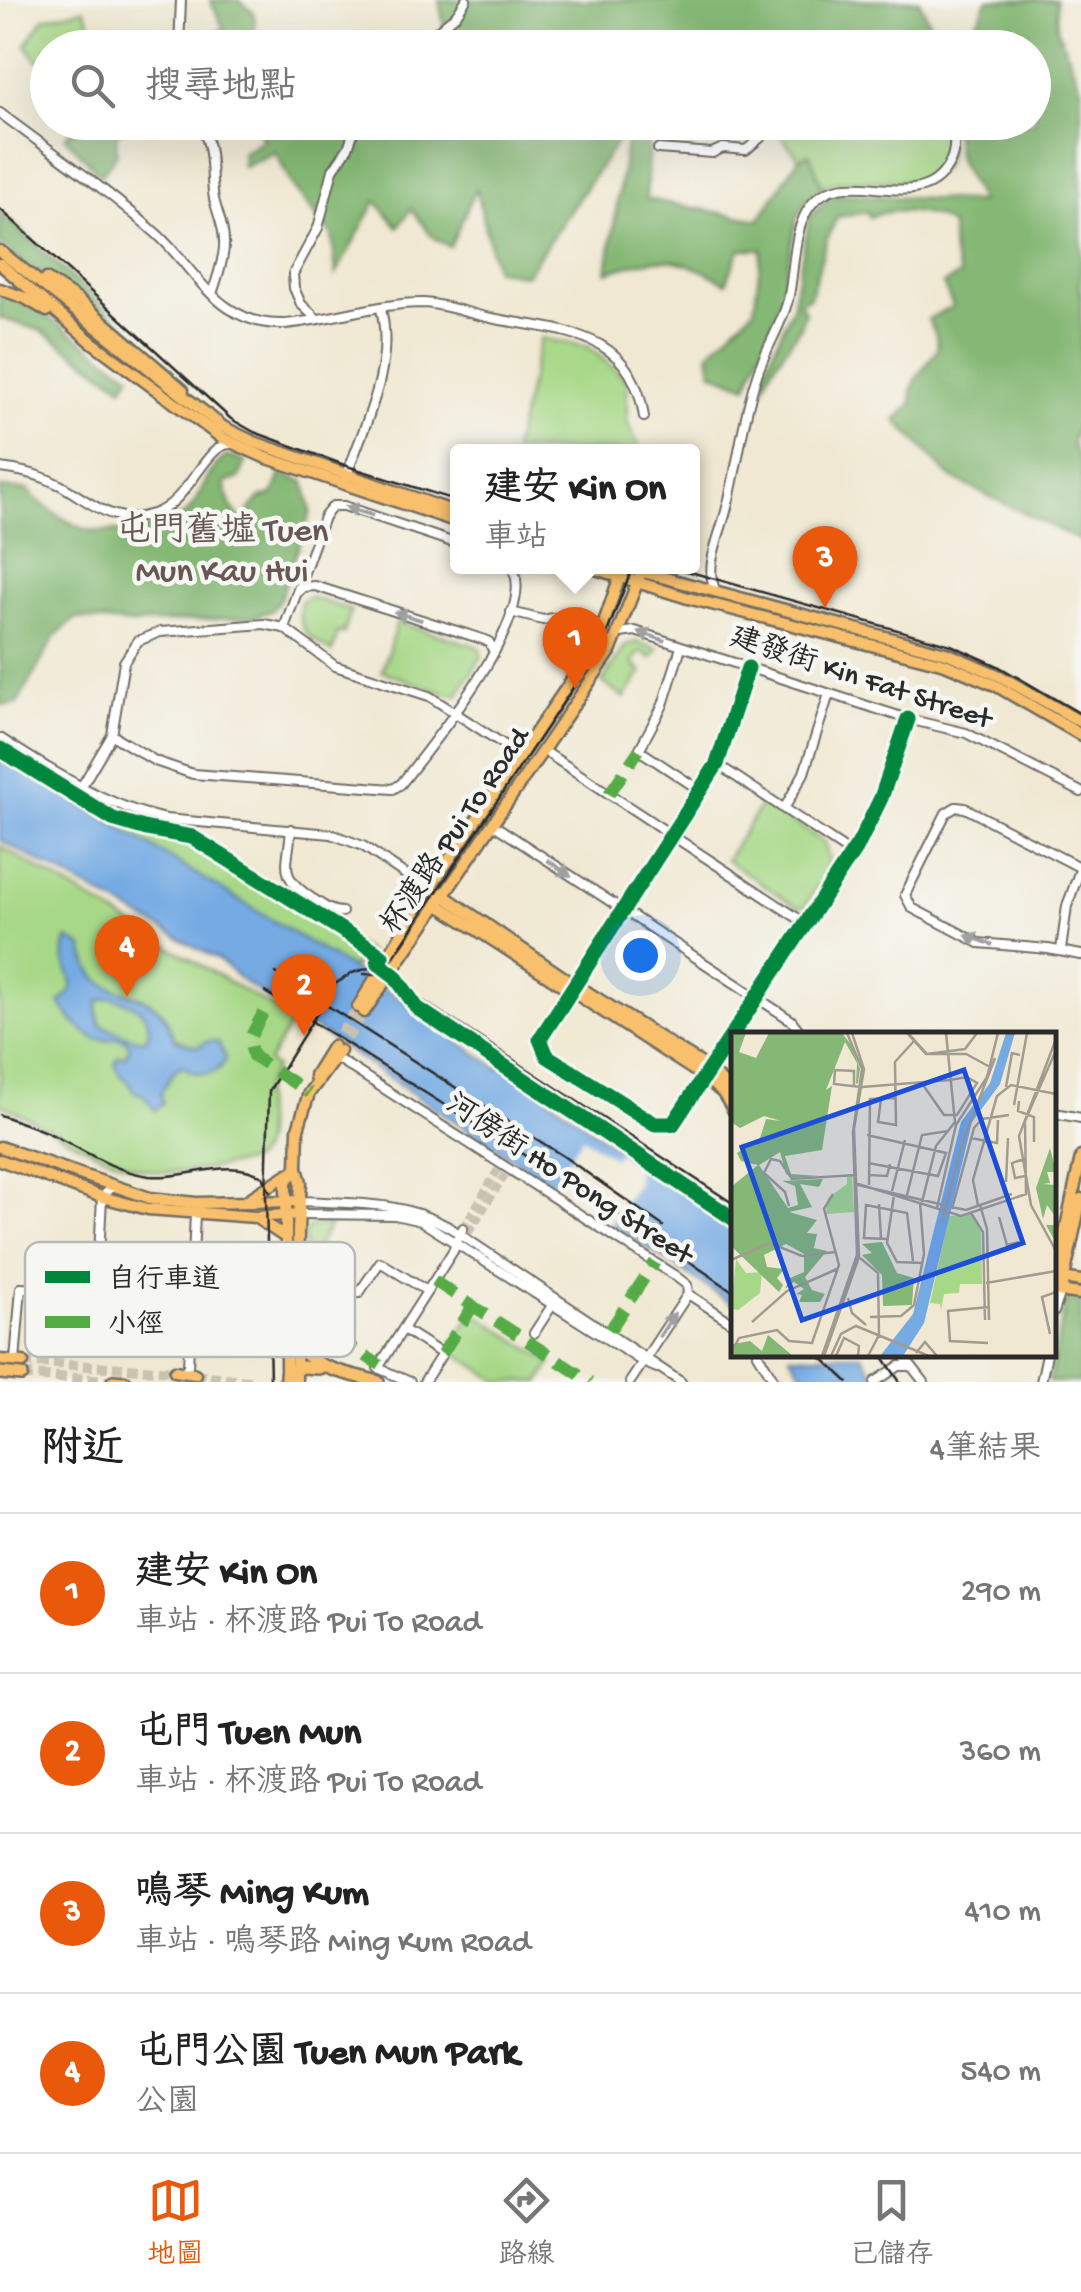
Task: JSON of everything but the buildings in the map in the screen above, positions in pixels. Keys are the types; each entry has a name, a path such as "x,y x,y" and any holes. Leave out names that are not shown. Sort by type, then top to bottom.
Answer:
{"highway":[{"path":"307,1357 333,1370 378,1382"},
{"path":"0,1373 20,1366"},
{"path":"291,1377 333,1370"},
{"path":"112,1381 126,1382"}],"main road":[{"path":"0,251 233,445 450,511"},
{"path":"0,264 93,343"},
{"path":"46,279 170,376 209,424"},
{"path":"0,289 39,305 209,424 450,519"},
{"name":"杯渡路 Pui To Road","path":"361,1010 428,891 597,642 620,574"},
{"path":"630,574 660,590 945,664 995,686 1081,735"},
{"path":"639,578 691,587 949,654 1000,676 1081,722"},
{"name":"杯渡路 Pui To Road","path":"379,982 442,901 620,633 639,578"},
{"path":"630,604 643,594 660,590"},
{"path":"428,891 731,1092"},
{"path":"295,1242 302,1182 297,1168 301,1114 316,1081 315,1074 334,1052"},
{"path":"706,1072 731,1107"},
{"path":"0,1147 150,1198 196,1204 246,1201 300,1208"},
{"path":"1057,1283 1081,1156"},
{"path":"0,1160 148,1210 255,1217 286,1207"},
{"path":"246,1201 297,1168"},
{"path":"286,1242 286,1181 297,1168"},
{"path":"1057,1283 1081,1199"},
{"path":"255,1217 285,1237"},
{"path":"1057,1283 1081,1281"},
{"path":"1057,1283 1081,1294"},
{"path":"0,1360 20,1366"},
{"path":"179,1371 195,1374"}],"street":[{"path":"179,30 180,0"},
{"path":"438,30 466,0"},
{"path":"0,113 30,136"},
{"path":"35,140 154,232 230,309 256,321 278,324 432,304 588,337 610,350 627,369 644,416"},
{"path":"209,140 215,203 224,236 223,259 212,294"},
{"path":"316,320 303,307 293,276 318,228 333,170 351,140"},
{"path":"658,148 746,150 758,140"},
{"path":"719,594 710,574 756,375 786,306 806,212 820,196 838,188 906,190 930,184 944,172 952,157 954,140"},
{"path":"346,479 383,373 386,341 382,309"},
{"path":"206,460 212,440 209,424"},
{"path":"0,468 50,480 104,513 136,518 156,514 174,504 220,445 233,445"},
{"path":"284,628 324,516 333,506 344,506 450,541"},
{"path":"112,734 155,761 193,774 388,790 401,784 456,712 494,652 518,585 514,574"},
{"path":"691,587 710,574"},
{"path":"296,594 303,587 315,586 482,638 490,642 494,652"},
{"path":"511,612 544,620 553,618"},
{"path":"83,784 112,734 124,662 144,636 264,624 284,628 336,666 422,694 520,755"},
{"name":"建發街 Kin Fat Street","path":"620,633 635,630 978,738 1081,792"},
{"path":"681,647 663,705 639,750 701,792"},
{"path":"731,1034 673,1124 663,1126 547,1056 540,1039 717,764 748,668"},
{"path":"784,809 804,773 830,694"},
{"path":"732,1032 852,854 876,811 908,719"},
{"path":"0,738 118,805 154,817 331,834 353,842 428,891"},
{"path":"544,750 804,924"},
{"path":"717,764 852,854"},
{"path":"1060,950 1067,906 1081,868 965,808 956,806 946,813 905,892 910,906 980,943 1081,955"},
{"path":"494,824 791,1020 800,1032"},
{"path":"291,829 287,874 290,882 329,910 342,912"},
{"name":"河傍街 Ho Pong Street","path":"334,1052 504,1168 683,1280 688,1294 630,1382"},
{"path":"1056,1113 1081,1118"},
{"path":"100,1242 102,1197 112,1187"},
{"path":"300,1208 395,1215 461,1238 644,1360"},
{"path":"194,1214 194,1242"},
{"path":"410,1382 378,1368 461,1238"},
{"path":"461,1238 553,1304 682,1382"},
{"path":"359,1293 380,1262 427,1291"},
{"path":"20,1366 20,1288 25,1288"},
{"path":"688,1294 731,1322"},
{"path":"534,1333 553,1304"},
{"path":"403,1329 442,1354 424,1382"},
{"path":"179,1371 188,1366 189,1357"},
{"path":"760,1357 775,1382"},
{"path":"904,1357 924,1382"},
{"path":"1040,1382 1046,1357"},
{"path":"877,1380 899,1366 910,1366"}],"green space":[{"path":"210,0 239,0 254,13 255,30 224,29"},
{"path":"439,0 919,0 933,30 445,30"},
{"path":"987,0 1056,0 1057,28 1081,87 1081,412 1072,443 1081,465 1081,541 950,477 896,420 913,403 915,381 938,348 928,319 953,306 943,284 960,275 953,255 951,226 934,217 900,211 870,217 867,212 837,217 810,297 800,302 805,312 799,329 769,373 752,422 762,377 792,307 810,216 827,199 844,194 980,202 958,159 955,140 1051,140 1051,30 968,30 980,17"},
{"path":"84,9 93,29 36,30 44,18"},
{"path":"68,140 116,140 117,153 101,176"},
{"path":"262,140 618,140 526,275 495,269 476,188 450,247 434,238 411,209 398,227 376,201 336,274 332,235 293,187 275,152 243,167 242,153"},
{"path":"627,140 649,140 646,199 759,220 799,158 810,154 822,187 797,216 780,304 747,386 712,372 709,353 754,309 762,249 740,249 726,283 694,267 668,260 642,262 607,272"},
{"path":"784,140 947,140 948,147 945,163 936,174 906,181 849,180 822,187 810,154 799,158"},
{"path":"0,212 171,368 169,371 72,290 29,267 0,244"},
{"path":"0,293 37,309 131,375 123,387 42,331 0,318"},
{"path":"541,338 589,347 627,380 627,421 638,444 515,444"},
{"path":"227,456 246,462 239,478 224,483 230,505 241,520 260,498 273,495 281,474 305,482 311,512 280,599 271,611 254,617 131,624 76,618 56,635 17,704 0,705 0,488 29,490 49,509 87,530 138,529 180,518 194,504 213,469"},
{"path":"310,597 351,610 344,633 338,632 332,652 302,626 302,601"},
{"path":"397,622 479,647 482,657 457,695 382,671"},
{"path":"636,642 658,649 651,658 641,651 632,663 642,672 624,698 602,682 626,645"},
{"path":"763,802 825,843 830,868 805,906 797,907 726,860"},
{"path":"118,823 191,839 367,951 373,961 347,967 117,826"},
{"path":"0,846 293,1020 268,1062 275,1068 264,1090 264,1137 252,1161 187,1171 147,1170 82,1146 0,1104"},
{"path":"310,1225 330,1225 320,1242 304,1242"},
{"path":"1066,1299 1081,1301 1081,1382 1049,1382"},
{"path":"473,1312 552,1363 540,1382 500,1382 449,1349"}],"water":[{"path":"0,754 406,1002 449,1031 449,1035 535,1087 617,1148 731,1224 731,1303 244,982 219,960 0,840"},
{"path":"68,939 83,947 97,978 155,1006 175,1039 197,1047 208,1041 218,1042 226,1058 223,1064 208,1074 195,1073 183,1066 176,1069 161,1092 163,1104 155,1110 142,1094 134,1092 115,1063 130,1048 126,1040 90,1036 60,1003 72,985 65,948","holes":["116,999 133,1005 145,1016 145,1040 101,1025 98,1002"]},
{"path":"791,1357 863,1357 880,1382 808,1382"}],"pier":[{"path":"582,1137 614,1158 618,1152 636,1165 637,1182 610,1225 551,1186"}],"tunnel":[{"path":"333,1046 358,1007"},
{"path":"340,1051 364,1012"},
{"path":"463,1228 499,1168"},
{"path":"469,1232 506,1173"},
{"path":"23,1362 175,1371"},
{"path":"195,1374 255,1382"},
{"path":"22,1375 113,1381"}],"tram line":[{"path":"0,209 231,419 254,432 350,467 450,498"},
{"path":"267,1242 269,1091 335,984 394,956 604,641 630,574"},
{"path":"698,574 951,645 998,666 1081,714"},
{"path":"364,974 380,974 390,979 731,1202"},
{"path":"0,1115 136,1174 163,1176 236,1169 263,1177 270,1192"},
{"path":"269,1357 270,1382"},
{"path":"883,1357 900,1382"}],"railway":[{"path":"276,973 563,1156 663,1226"},
{"path":"265,992 640,1228 731,1290"},
{"path":"821,1357 848,1382"}],"marked path":[{"path":"609,794 639,750"},
{"path":"263,1013 249,1040 253,1056 309,1093"},
{"path":"610,1330 655,1262"},
{"path":"434,1281 591,1382"},
{"path":"442,1354 473,1306"},
{"path":"355,1349 380,1365"}],"cycle path":[{"path":"731,1036 673,1124 655,1124 547,1056 540,1039 717,764 748,668"},
{"path":"734,1032 859,843 881,798 908,719"},
{"path":"0,749 113,819 192,837 374,950 382,956 378,963 395,976 417,1008 731,1217"}],"place":[{"name":"鳴琴 Ming Kum","path":"825,608"},
{"name":"建安 Kin On","path":"575,689"},
{"name":"屯門公園 Tuen Mun Park","path":"127,997"},
{"name":"屯門 Tuen Mun","path":"304,1036"}],"district":[{"name":"屯門舊墟 Tuen Mun Kau Hui","path":"222,553"}]}
